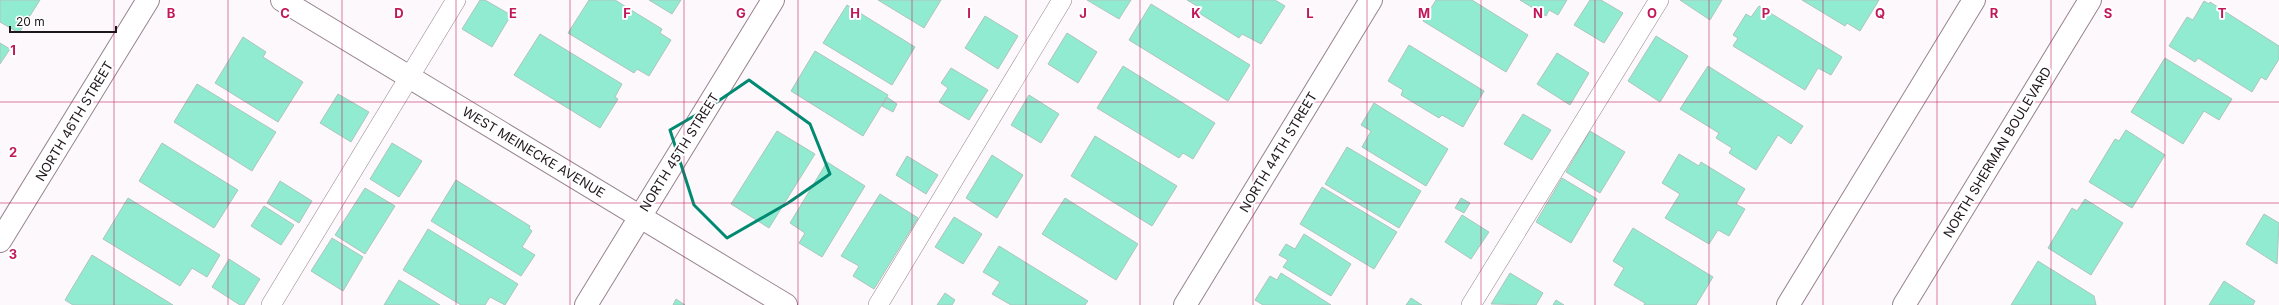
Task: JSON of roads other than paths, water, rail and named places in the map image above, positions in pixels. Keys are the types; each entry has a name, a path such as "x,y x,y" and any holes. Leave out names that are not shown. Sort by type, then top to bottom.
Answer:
{"street":[{"name":"NORTH 46TH STREET","path":"0,241 148,0"},
{"name":"WEST MEINECKE AVENUE","path":"282,0 786,305"},
{"name":"NORTH 45TH STREET","path":"586,305 639,216 773,0"},
{"name":"NORTH 44TH STREET","path":"1185,305 1371,0"},
{"path":"1788,305 1974,0"},
{"name":"NORTH SHERMAN BOULEVARD","path":"1904,305 2090,0"}],"lane":[{"path":"271,305 408,76 456,0"},
{"path":"878,305 1062,0"},
{"path":"1471,305 1659,0"}]}
